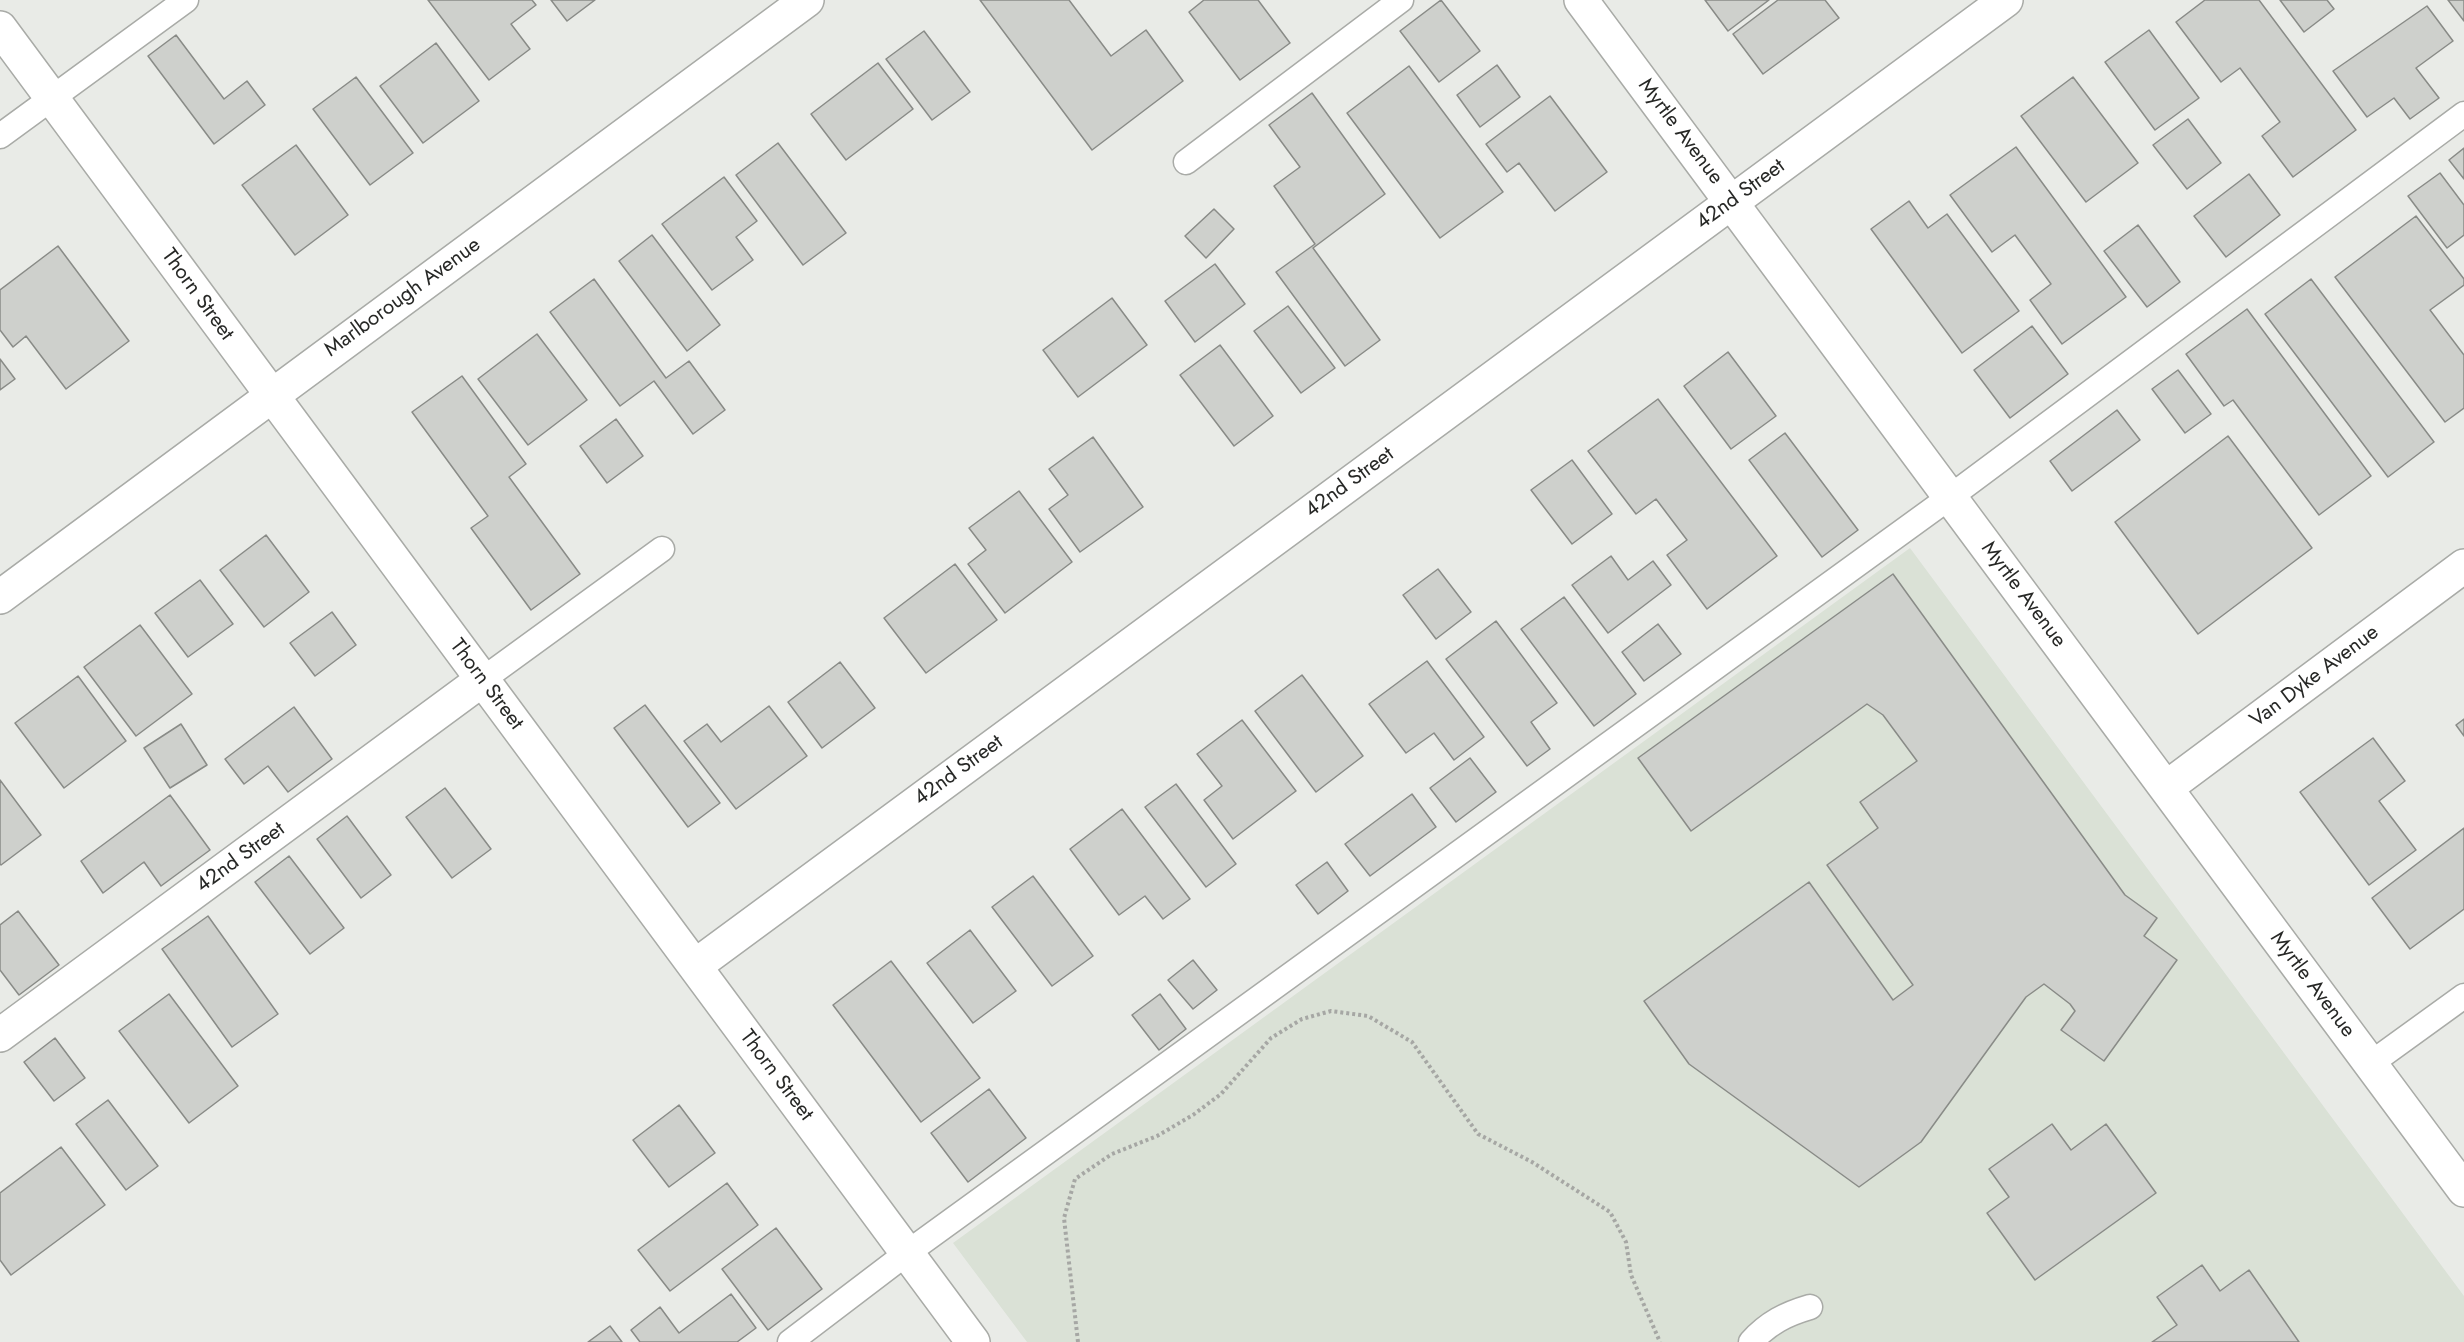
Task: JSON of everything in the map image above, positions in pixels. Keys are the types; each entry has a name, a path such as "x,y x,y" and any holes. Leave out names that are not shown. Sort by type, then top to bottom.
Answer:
{"street":[{"name":"Marlborough Avenue","path":"0,597 807,0"},
{"name":"Myrtle Avenue","path":"1581,0 2464,1190"},
{"name":"42nd Street","path":"695,966 2006,0"},
{"name":"Thorn Street","path":"0,28 973,1342"},
{"name":"Van Dyke Avenue","path":"2166,788 2464,566"},
{"name":"42nd Street","path":"0,1035 482,680"}],"lane":[{"path":"0,136 186,0"},
{"path":"1186,162 1401,0"},
{"path":"790,1342 907,1253 1950,497 2464,114"},
{"path":"482,680 662,549"},
{"path":"2370,1064 2464,996"},
{"path":"1751,1342 1764,1326 1791,1312 1810,1307"}],"path":[{"path":"1078,1342 1064,1218 1075,1179 1112,1154 1157,1136 1193,1115 1221,1094 1271,1038 1302,1019 1331,1011 1368,1016 1412,1042 1478,1134 1532,1162 1610,1212 1626,1242 1631,1275 1660,1342"}],"shaded area":[{"path":"1910,548 2464,1296 2464,1342 1027,1342 953,1243"}],"building":[{"path":"428,0 532,0 536,5 511,24 530,49 489,80"},
{"path":"551,0 595,0 567,21"},
{"path":"980,0 1069,0 1111,56 1146,30 1183,81 1092,150"},
{"path":"1204,0 1258,0 1290,43 1240,80 1189,12"},
{"path":"1441,0 1480,51 1439,82 1400,31"},
{"path":"1705,0 1769,0 1728,31"},
{"path":"1778,0 1825,0 1839,18 1763,74 1733,34"},
{"path":"2205,0 2259,0 2356,130 2293,177 2262,136 2280,122 2240,68 2221,82 2176,22"},
{"path":"2280,0 2327,0 2334,9 2304,32"},
{"path":"2448,0 2464,0 2464,21"},
{"path":"2427,6 2453,41 2416,68 2439,98 2410,119 2394,98 2367,117 2333,71"},
{"path":"2149,30 2199,98 2155,130 2105,62"},
{"path":"924,31 970,92 932,120 886,59"},
{"path":"176,35 224,99 247,81 265,105 214,144 148,56"},
{"path":"436,43 479,101 423,143 380,86"},
{"path":"878,63 913,109 846,160 811,114"},
{"path":"1497,65 1520,97 1480,127 1457,95"},
{"path":"1409,66 1503,192 1440,238 1347,113"},
{"path":"356,77 413,153 370,185 313,109"},
{"path":"2073,77 2138,163 2086,202 2021,116"},
{"path":"1312,93 1385,194 1313,248 1380,340 1345,366 1276,272 1315,244 1274,186 1300,167 1269,125"},
{"path":"1550,96 1607,172 1555,211 1519,163 1507,172 1486,144"},
{"path":"2188,119 2221,163 2187,189 2153,145"},
{"path":"778,143 846,233 803,265 736,175"},
{"path":"296,145 348,215 295,255 242,185"},
{"path":"2016,147 2126,297 2062,344 2030,300 2051,284 2015,235 1992,252 1950,195"},
{"path":"2464,148 2464,179 2449,160"},
{"path":"2440,173 2464,205 2464,235 2447,248 2408,196"},
{"path":"2249,174 2280,215 2226,257 2194,216"},
{"path":"724,177 757,221 736,237 753,260 712,290 662,224"},
{"path":"1909,201 1928,228 1947,214 2019,311 1962,353 1871,229"},
{"path":"1214,209 1234,229 1206,258 1185,236"},
{"path":"2416,216 2464,279 2464,285 2430,310 2464,355 2464,408 2445,422 2335,277"},
{"path":"2138,225 2180,282 2147,307 2104,251"},
{"path":"652,235 720,325 687,351 619,261"},
{"path":"58,246 129,341 66,389 26,336 13,347 0,330 0,290"},
{"path":"1215,264 1245,304 1195,342 1165,301"},
{"path":"594,279 666,378 689,361 725,410 693,434 654,381 620,406 550,312"},
{"path":"2311,279 2434,442 2388,477 2265,314"},
{"path":"1112,298 1147,345 1078,397 1043,350"},
{"path":"1288,306 1335,368 1301,393 1254,331"},
{"path":"2247,309 2371,476 2319,515 2233,400 2224,406 2186,354"},
{"path":"2032,326 2068,374 2010,418 1974,370"},
{"path":"537,334 587,400 528,445 478,379"},
{"path":"1220,345 1273,416 1234,446 1180,375"},
{"path":"1728,352 1776,416 1731,449 1684,386"},
{"path":"0,359 15,379 0,390"},
{"path":"2178,370 2211,414 2185,433 2152,389"},
{"path":"462,376 526,464 509,477 580,574 531,610 471,528 488,516 412,412"},
{"path":"1658,399 1777,556 1707,609 1667,555 1687,540 1656,499 1636,514 1588,451"},
{"path":"2117,410 2140,440 2072,491 2050,461"},
{"path":"616,419 643,456 607,483 580,446"},
{"path":"1785,433 1858,530 1822,557 1749,460"},
{"path":"2228,436 2312,548 2198,634 2115,522"},
{"path":"1093,437 1143,507 1080,552 1049,509 1068,495 1049,469"},
{"path":"1572,460 1612,514 1572,544 1531,490"},
{"path":"1019,491 1072,562 1005,613 968,564 986,550 969,528"},
{"path":"266,535 309,592 264,627 220,570"},
{"path":"1611,556 1628,580 1653,561 1671,585 1608,633 1572,585"},
{"path":"955,564 997,620 926,673 884,618"},
{"path":"1438,569 1471,612 1436,639 1403,595"},
{"path":"1893,574 2125,895 2157,918 2144,936 2177,960 2104,1061 2061,1030 2075,1011 2070,1004 2044,984 2026,997 1921,1142 1859,1187 1689,1064 1644,1001 1809,882 1893,1000 1913,985 1827,865 1878,828 1860,802 1917,761 1883,715 1867,704 1691,831 1638,758"},
{"path":"200,580 233,624 188,657 155,613"},
{"path":"1564,597 1636,694 1594,726 1521,629"},
{"path":"332,612 356,645 315,676 290,643"},
{"path":"1496,621 1557,703 1531,722 1550,749 1527,766 1446,659"},
{"path":"1658,624 1681,654 1644,681 1622,652"},
{"path":"140,625 192,694 136,736 84,667"},
{"path":"1427,661 1484,737 1454,760 1434,733 1406,753 1369,704"},
{"path":"840,662 875,708 822,748 788,702"},
{"path":"1302,675 1363,756 1316,792 1255,711"},
{"path":"78,676 126,741 64,788 15,723"},
{"path":"645,705 720,803 688,827 614,728"},
{"path":"769,706 807,756 736,809 684,741 707,724 721,742"},
{"path":"294,707 332,759 288,792 268,766 244,784 225,759"},
{"path":"2464,719 2464,736 2456,725"},
{"path":"1242,720 1296,791 1233,839 1204,800 1222,786 1197,754"},
{"path":"181,724 207,765 170,788 144,748"},
{"path":"2373,738 2405,781 2379,801 2416,850 2369,885 2300,792"},
{"path":"1470,758 1496,792 1456,822 1430,788"},
{"path":"0,780 41,835 1,865 0,864"},
{"path":"1176,784 1236,864 1206,887 1145,807"},
{"path":"445,788 491,849 452,878 406,817"},
{"path":"1412,794 1436,827 1370,876 1345,844"},
{"path":"170,795 210,850 161,886 144,862 103,893 81,861"},
{"path":"1122,809 1190,899 1163,919 1145,896 1119,915 1070,849"},
{"path":"347,816 391,875 361,898 317,839"},
{"path":"2464,828 2464,909 2410,949 2372,898"},
{"path":"289,856 344,928 310,954 255,882"},
{"path":"1327,862 1348,891 1318,914 1296,885"},
{"path":"1033,876 1093,956 1052,986 992,907"},
{"path":"18,911 59,965 19,995 0,970 0,925"},
{"path":"208,916 278,1014 232,1047 162,949"},
{"path":"970,930 1016,991 973,1023 927,963"},
{"path":"1193,960 1217,990 1193,1009 1168,980"},
{"path":"891,961 980,1078 921,1122 833,1005"},
{"path":"169,994 238,1086 189,1123 119,1031"},
{"path":"1160,994 1186,1029 1159,1050 1132,1015"},
{"path":"55,1038 85,1078 54,1101 24,1062"},
{"path":"989,1089 1026,1138 968,1182 931,1133"},
{"path":"108,1100 158,1166 126,1190 76,1124"},
{"path":"679,1105 715,1153 669,1187 633,1140"},
{"path":"2052,1124 2071,1150 2106,1124 2156,1193 2035,1280 1987,1213 2009,1197 1989,1169"},
{"path":"61,1147 105,1205 11,1275 0,1260 0,1193"},
{"path":"727,1183 758,1225 670,1291 638,1250"},
{"path":"776,1228 822,1289 768,1330 722,1269"},
{"path":"2202,1265 2220,1291 2249,1270 2299,1342 2152,1342 2177,1325 2157,1297"},
{"path":"731,1294 756,1328 737,1342 640,1342 631,1330 660,1307 679,1333"},
{"path":"610,1326 622,1342 588,1342"}]}
